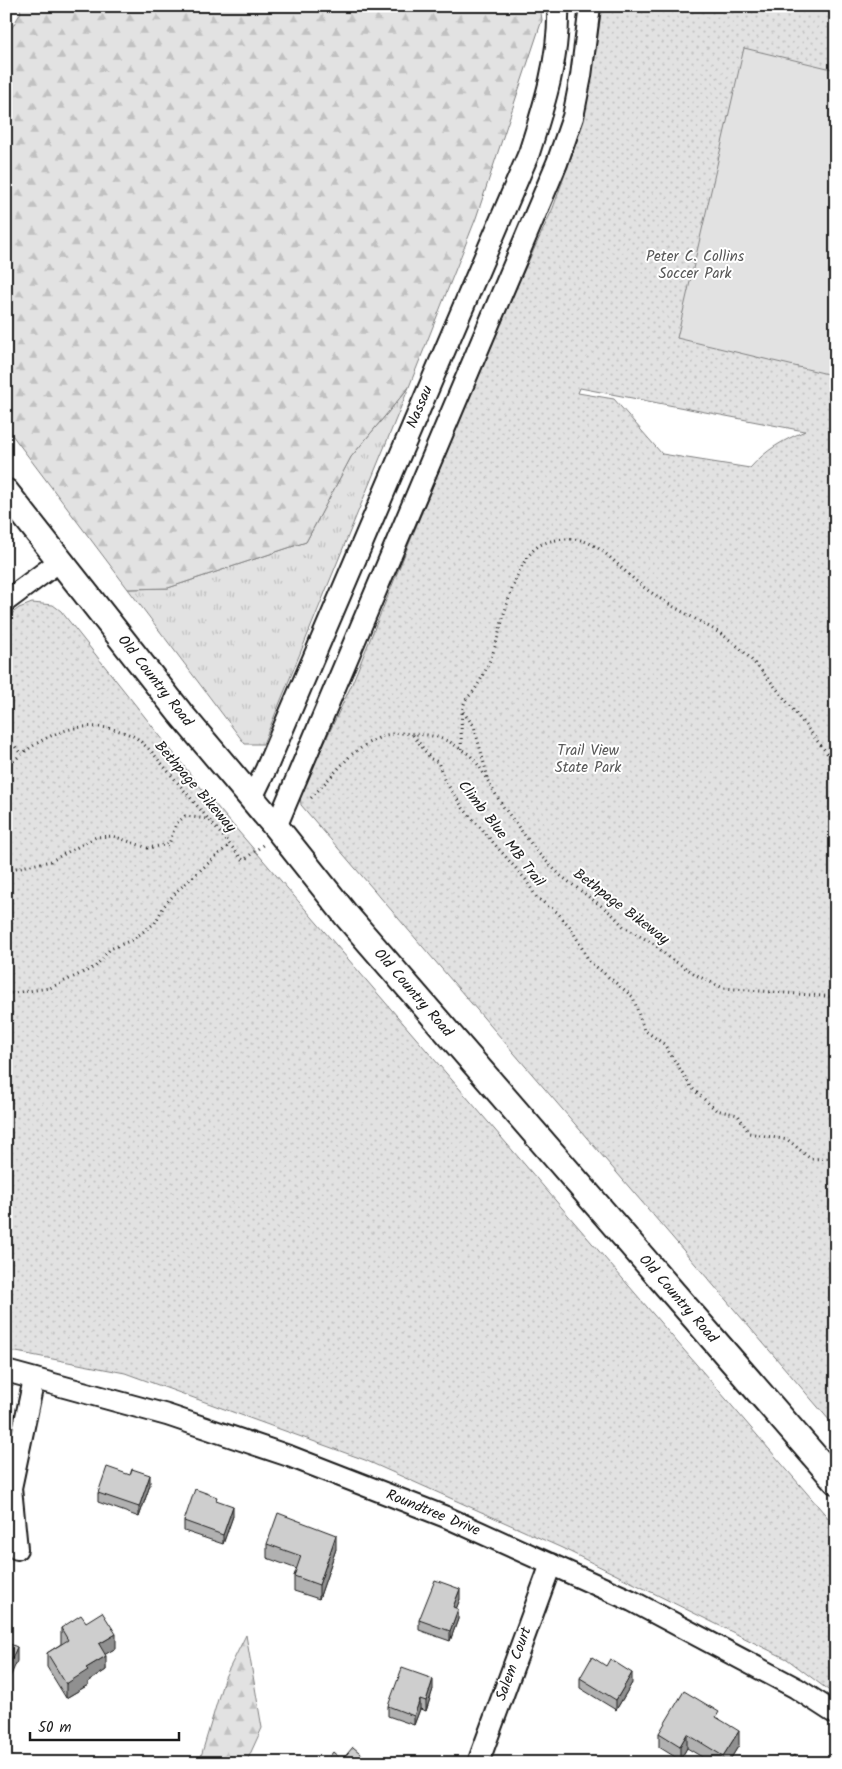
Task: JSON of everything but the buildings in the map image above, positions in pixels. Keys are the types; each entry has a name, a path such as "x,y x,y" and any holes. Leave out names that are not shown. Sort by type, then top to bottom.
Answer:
{"main road":[{"name":"Old Country Road","path":"6,492 180,713 251,800 276,827 346,915 836,1481"}],"street":[{"name":"Nassau","path":"251,800 270,760 529,153 550,79 556,44 558,6"},
{"path":"276,827 558,163 573,117 581,76 590,6"},
{"path":"6,601 61,560"},
{"name":"Roundtree Drive","path":"6,1371 167,1416 290,1456 446,1516 632,1601 796,1688 836,1714"},
{"path":"17,1549 11,1488 34,1378"},
{"name":"Salem Court","path":"478,1763 550,1564"}],"path":[{"path":"806,6 836,12"},
{"path":"461,749 462,712 465,701 476,688 495,649 511,592 522,567 531,554 540,546 554,541 569,539 584,540 609,557 650,591 685,614 713,627 740,648 764,673 836,764"},
{"path":"462,712 474,726 488,782"},
{"name":"Bethpage Bikeway","path":"6,768 21,754 62,731 78,726 114,730 134,737 151,751 242,859 244,860 254,852"},
{"name":"Bethpage Bikeway","path":"306,803 350,754 368,743 386,735 400,733 437,737 470,755 479,766 502,805 538,853 561,876 612,914 624,927 654,944 668,956 700,977 723,988 836,997"},
{"name":"Climb Blue MB Trail","path":"413,734 431,759 438,762 444,779 463,808 526,880 537,898 557,912 571,928 589,961 634,997 644,1030 664,1044 692,1088 716,1110 738,1115 749,1133 788,1140 811,1159 836,1158"},
{"path":"6,735 21,754"},
{"path":"6,870 51,861 96,836 113,836 148,848 169,844 176,824 185,816 208,819"},
{"path":"6,994 50,988 95,967 110,949 132,940 155,923 164,906 178,890 229,845"}],"green space":[{"path":"19,6 540,6 542,20 476,218 409,387 351,457 306,542 168,588 128,589 6,427 6,38 21,12"},
{"name":"Trail View State Park","path":"602,6 836,6 836,1428 301,805 300,795 351,686 494,336 553,208 578,138 595,57","holes":["580,388 805,431 775,446 750,468 662,454 614,399 578,393"]},
{"name":"Peter C. Collins Soccer Park","path":"744,48 836,70 836,376 677,338"},
{"path":"409,387 263,744 245,744 128,589 168,588 306,542 351,457"},
{"path":"32,603 53,605 61,611 202,789 836,1527 836,1696 787,1659 562,1548 365,1460 125,1373 6,1350 6,618 19,608"},
{"path":"246,1635 262,1728 246,1763 199,1763 224,1679"}]}
